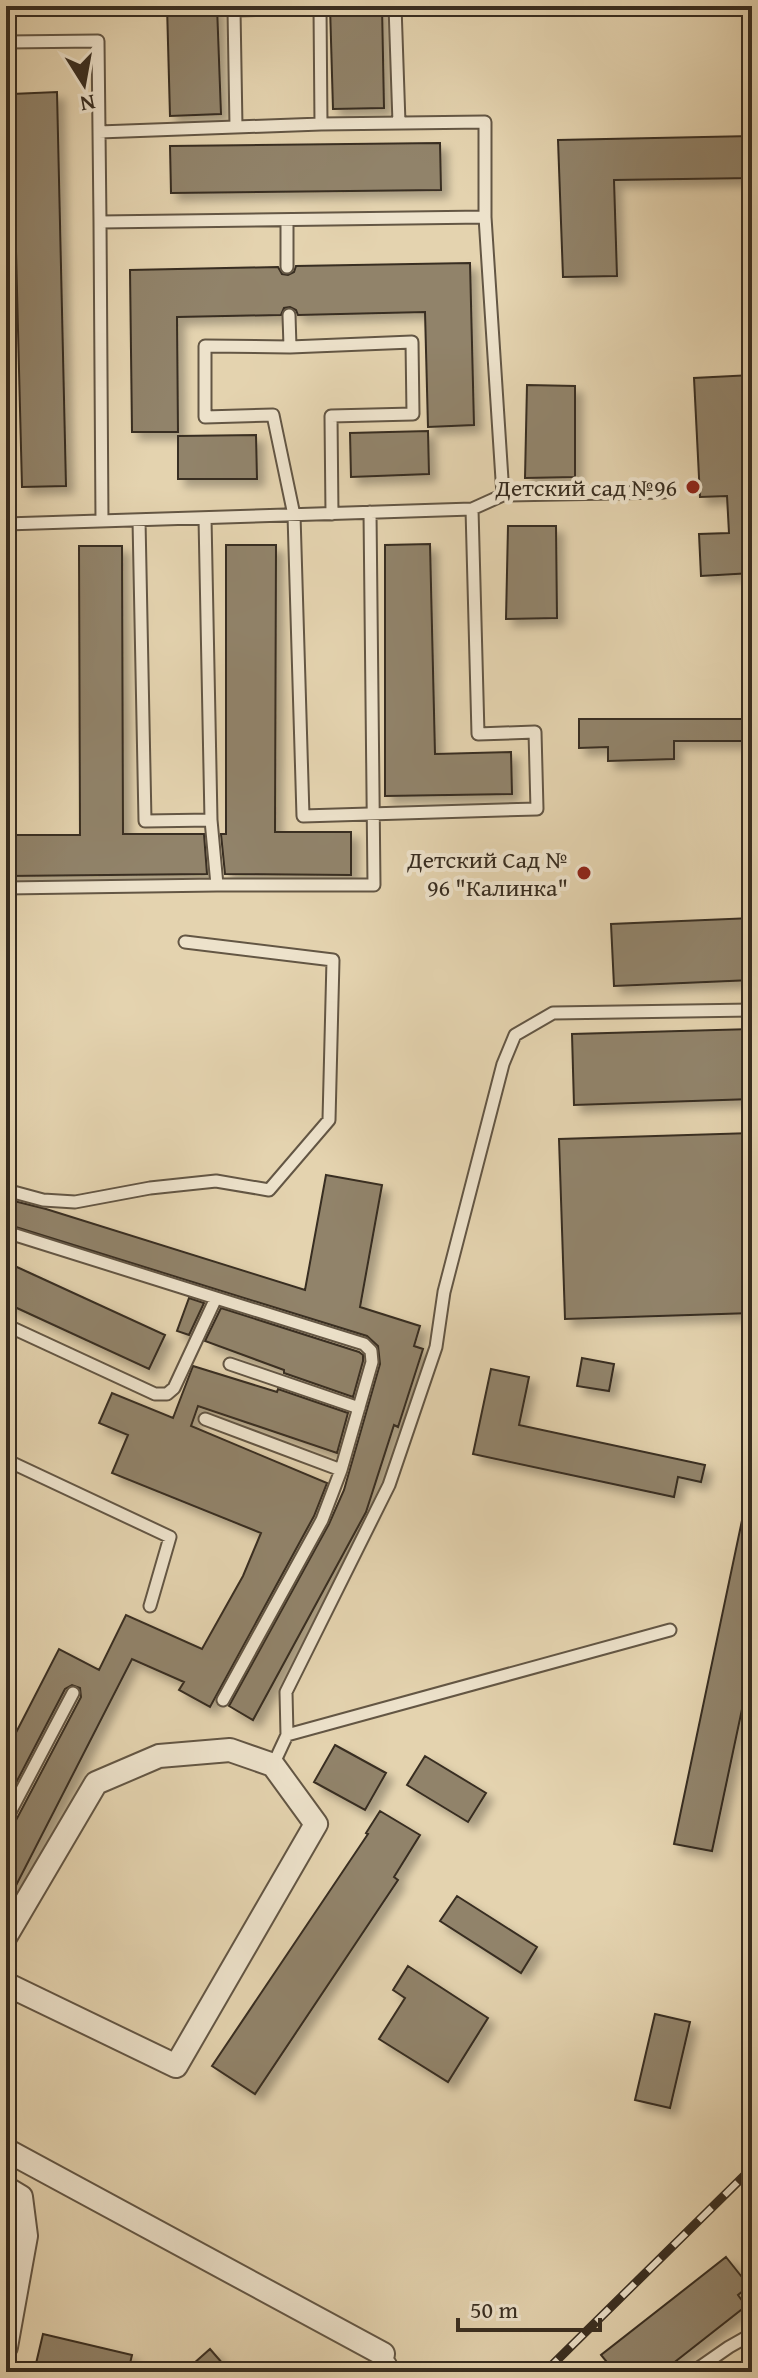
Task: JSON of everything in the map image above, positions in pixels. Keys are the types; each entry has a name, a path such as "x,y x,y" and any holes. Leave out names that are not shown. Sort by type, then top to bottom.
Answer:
{"street":[{"path":"6,1936 96,1783 159,1756 230,1750 273,1765 316,1824 176,2066 6,1984"},
{"path":"6,2150 386,2363"},
{"path":"6,2188 21,2197 26,2236 6,2347"}],"lane":[{"path":"395,6 399,123"},
{"path":"236,127 234,10 320,8 321,124"},
{"path":"6,42 98,41 102,521"},
{"path":"99,132 485,122 485,217 503,495"},
{"path":"100,222 485,217"},
{"path":"287,220 287,267"},
{"path":"289,315 290,347"},
{"path":"332,514 331,416 413,414 412,342 290,347 205,346 205,417 273,415 294,515 303,816 537,809 535,732 478,734 472,509"},
{"path":"6,752 7,524 472,509 503,495 664,492"},
{"path":"6,888 374,885 370,512"},
{"path":"205,518 211,820 217,885"},
{"path":"139,520 145,821 211,820"},
{"path":"6,1190 43,1200 75,1202 150,1188 216,1181 269,1190 329,1120 333,960 185,942"},
{"path":"273,1765 287,1735 286,1692 389,1485 436,1347 444,1292 503,1064 515,1035 553,1013 752,1010"},
{"path":"6,1232 364,1344 371,1351 372,1362 359,1408 322,1520 223,1700"},
{"path":"6,1325 155,1394 167,1394 174,1388 216,1298"},
{"path":"230,1364 359,1408"},
{"path":"205,1419 341,1470"},
{"path":"6,1460 170,1537 150,1606"},
{"path":"287,1735 670,1630"},
{"path":"6,1820 73,1693"},
{"path":"693,2372 752,2334"}],"building":[{"path":"167,6 217,6 221,114 170,116"},
{"path":"330,6 382,6 384,108 333,109"},
{"path":"57,92 66,486 22,487 12,94"},
{"path":"752,136 752,178 614,180 617,276 563,277 558,140"},
{"path":"440,143 441,190 171,193 170,146"},
{"path":"470,263 474,425 428,427 425,312 298,315 290,307 284,308 281,315 177,317 178,432 132,432 130,270 278,267 282,274 288,275 294,272 296,266"},
{"path":"752,375 752,573 701,576 699,534 729,533 727,496 700,497 694,378"},
{"path":"527,385 575,386 575,477 525,478"},
{"path":"428,431 429,474 351,477 350,433"},
{"path":"256,435 257,479 178,479 178,436"},
{"path":"508,526 556,526 557,618 506,619"},
{"path":"430,544 435,754 511,752 512,794 385,796 385,545"},
{"path":"226,545 276,545 275,832 351,832 351,875 225,874 221,834 226,834"},
{"path":"79,546 122,546 123,834 204,834 207,874 6,876 6,835 80,835"},
{"path":"579,719 750,719 750,741 674,741 674,759 608,761 608,747 579,748"},
{"path":"752,918 752,980 614,986 611,924"},
{"path":"752,1029 752,1099 574,1105 572,1034"},
{"path":"752,1133 752,1313 565,1319 559,1139"},
{"path":"326,1175 382,1185 360,1307 420,1326 414,1346 423,1349 366,1512 253,1720 229,1706 329,1524 344,1490 380,1364 378,1346 367,1336 6,1224 6,1199 305,1290"},
{"path":"6,1262 165,1335 149,1369 6,1303"},
{"path":"189,1298 204,1303 189,1335 177,1331"},
{"path":"221,1308 359,1352 363,1355 363,1361 353,1397 205,1341"},
{"path":"582,1358 614,1364 609,1391 577,1386"},
{"path":"193,1366 277,1392 278,1389 348,1413 337,1453 198,1406 191,1426 327,1483 314,1516 210,1707 179,1690 184,1682 132,1659 6,1905 6,1828 14,1824 81,1697 80,1688 72,1685 65,1689 6,1802 6,1752 59,1649 99,1670 126,1615 202,1649 243,1576 261,1533 112,1473 128,1435 99,1423 112,1393 173,1418"},
{"path":"491,1369 529,1377 519,1425 705,1465 701,1482 678,1477 674,1497 473,1454"},
{"path":"745,1506 752,1507 752,1662 712,1851 674,1844"},
{"path":"335,1745 386,1773 365,1810 314,1782"},
{"path":"425,1756 486,1793 468,1822 407,1785"},
{"path":"380,1811 420,1835 394,1877 398,1880 255,2094 212,2066 368,1834"},
{"path":"457,1896 537,1947 521,1973 440,1921"},
{"path":"408,1966 488,2018 448,2082 379,2039 405,1998 393,1990"},
{"path":"655,2014 690,2022 670,2108 635,2100"},
{"path":"726,2257 749,2286 738,2295 746,2306 662,2372 615,2372 601,2355"},
{"path":"43,2334 132,2355 128,2372 34,2372"},
{"path":"210,2349 230,2372 184,2372"}],"railway":[{"path":"545,2372 752,2168"}],"place":[{"name":"Детский сад №96","path":"693,487"},
{"name":"Детский Сад № 96 \"Калинка\"","path":"584,873"}]}
